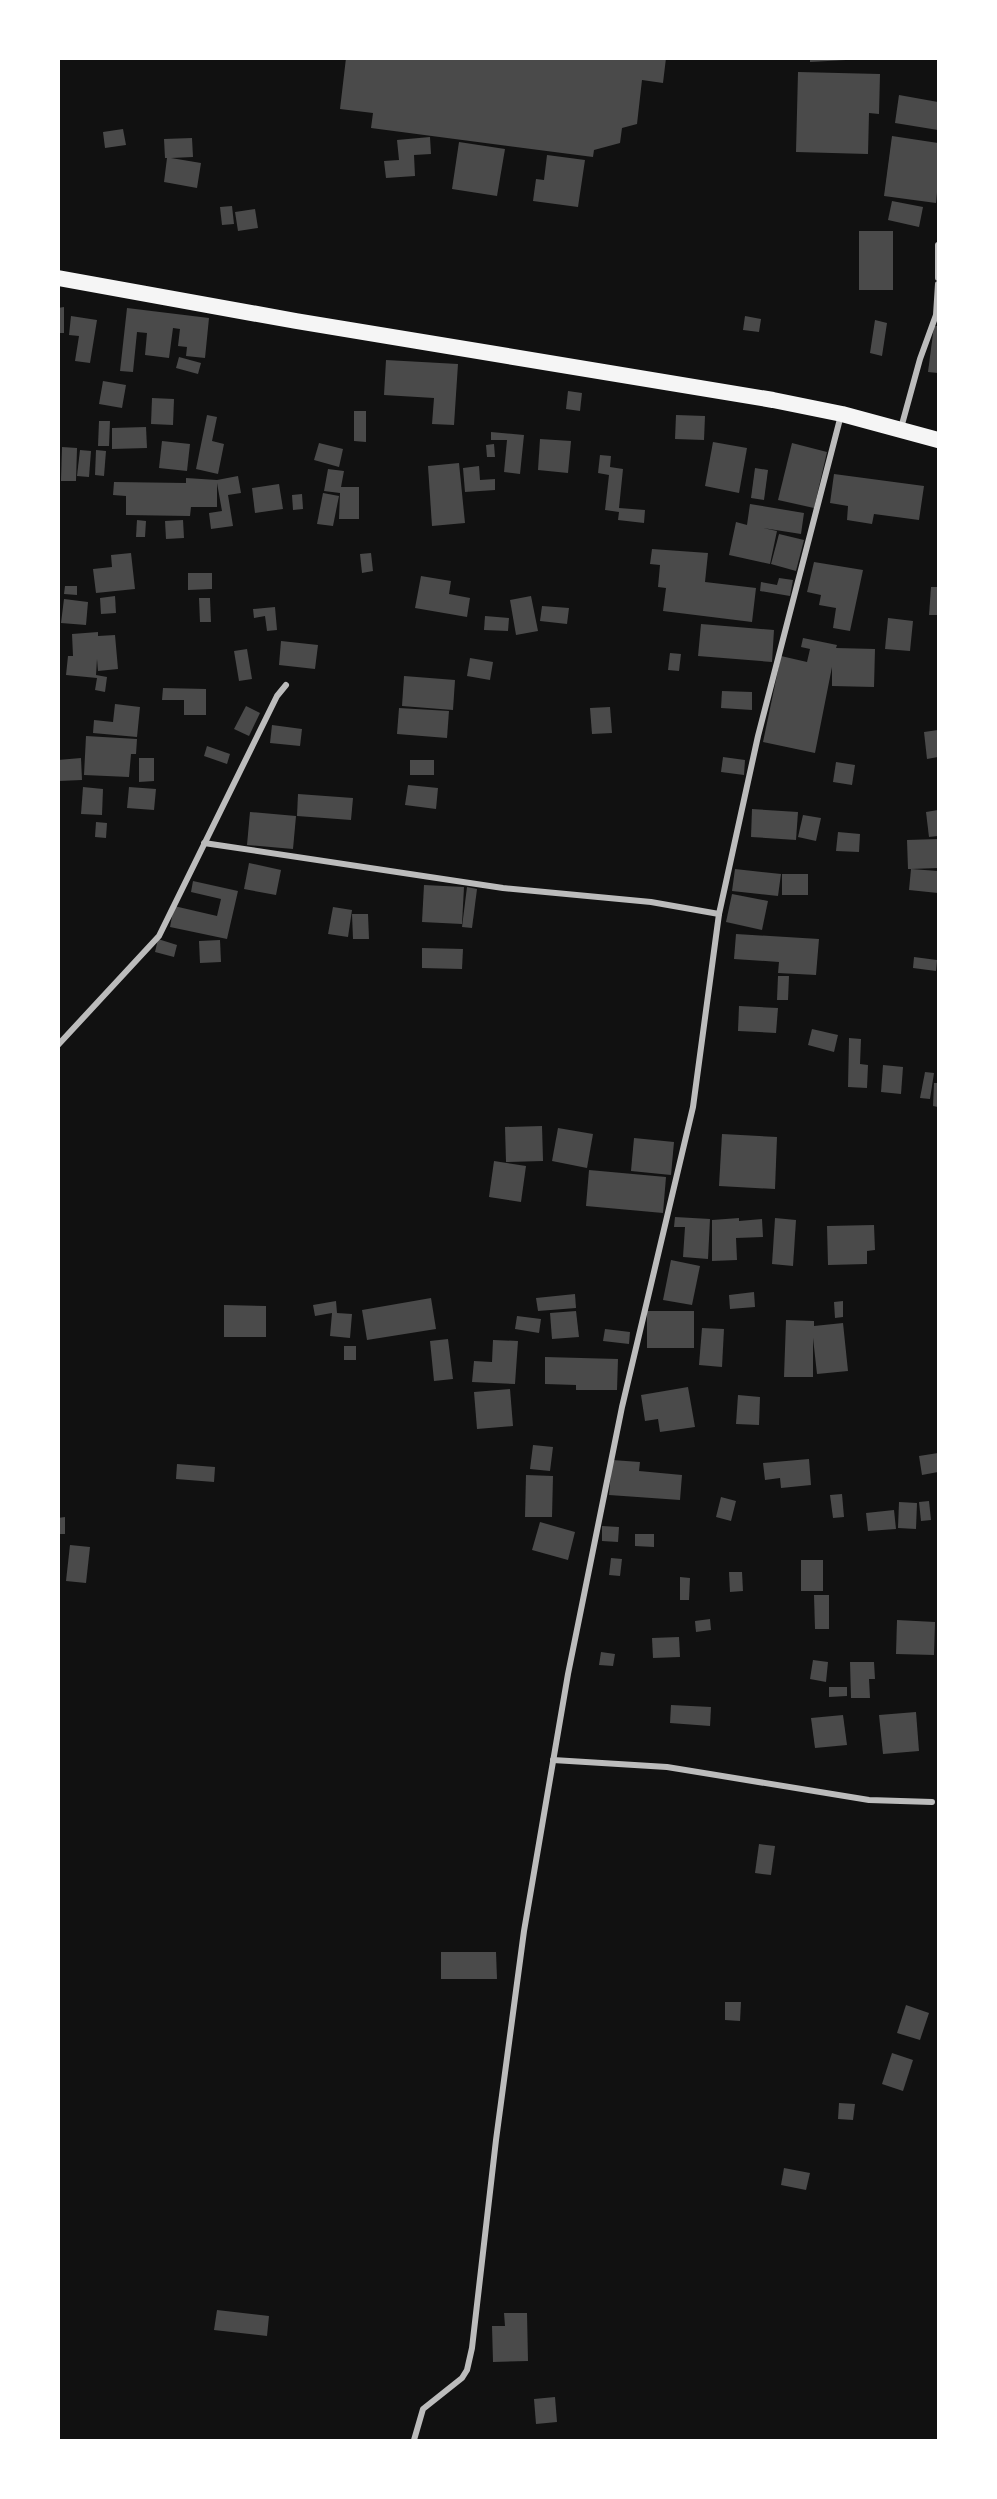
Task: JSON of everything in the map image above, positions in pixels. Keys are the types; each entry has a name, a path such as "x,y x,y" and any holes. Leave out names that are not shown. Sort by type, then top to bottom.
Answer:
{"highway":[{"path":"58,278 296,321 773,400 901,428 939,440"}],"street":[{"path":"939,245 939,278"},
{"path":"901,428 920,359 936,315 939,284"},
{"path":"414,2440 423,2409 462,2378 467,2370 472,2349 522,1943 568,1674 622,1407 693,1107 719,914 758,736 842,414"},
{"path":"58,1045 159,936 277,696 286,685"},
{"path":"204,843 503,888 651,902 719,914"},
{"path":"553,1760 668,1767 869,1800 932,1802"}],"building":[{"path":"346,58 666,58 663,83 642,80 637,124 622,128 620,143 594,150 593,157 371,128 373,113 340,109"},
{"path":"810,58 846,58 846,60 810,62"},
{"path":"798,72 880,74 879,114 869,113 868,154 796,152"},
{"path":"899,95 938,102 938,130 895,123"},
{"path":"123,129 126,145 105,148 103,132"},
{"path":"892,136 938,143 936,203 884,196"},
{"path":"430,137 431,154 414,155 415,176 386,178 384,161 399,160 397,140"},
{"path":"192,138 193,157 171,158 201,163 197,188 164,182 167,158 165,158 164,139"},
{"path":"459,142 505,149 497,196 452,189"},
{"path":"547,155 585,160 578,207 533,201 536,179 544,180"},
{"path":"892,201 923,207 919,227 888,220"},
{"path":"232,206 234,224 222,225 220,207"},
{"path":"255,209 258,228 238,231 235,212"},
{"path":"859,231 893,231 893,290 859,290"},
{"path":"64,307 64,333 58,333 58,308"},
{"path":"127,308 209,318 205,358 186,356 187,347 178,346 180,329 173,328 169,358 145,355 147,333 137,332 133,372 120,371"},
{"path":"71,316 97,320 90,363 75,361 79,336 69,335"},
{"path":"745,316 761,319 759,332 743,330"},
{"path":"875,320 887,323 882,356 870,353"},
{"path":"934,326 938,326 938,373 928,372"},
{"path":"179,357 201,363 198,374 176,368"},
{"path":"386,360 458,364 454,425 432,424 434,398 384,395"},
{"path":"103,381 126,385 122,408 99,404"},
{"path":"568,391 582,393 580,411 566,409"},
{"path":"152,398 174,399 173,425 151,424"},
{"path":"354,411 366,411 366,442 354,441"},
{"path":"207,415 217,417 212,441 224,444 218,474 196,469"},
{"path":"676,415 705,416 704,440 675,439"},
{"path":"99,421 110,421 109,446 98,446"},
{"path":"146,427 147,448 112,449 112,428"},
{"path":"491,432 524,435 520,474 504,472 507,440 491,440"},
{"path":"540,439 571,441 568,473 538,470"},
{"path":"162,441 190,444 187,471 159,468"},
{"path":"713,442 747,448 739,493 705,486"},
{"path":"319,443 343,449 339,467 314,460"},
{"path":"792,443 827,452 814,508 778,500"},
{"path":"494,444 495,457 487,457 486,445"},
{"path":"62,447 77,448 76,481 61,481"},
{"path":"80,450 91,451 89,477 77,476"},
{"path":"96,450 106,451 104,476 95,475"},
{"path":"600,455 611,456 610,467 623,469 619,508 645,510 644,523 618,520 619,512 605,510 609,475 598,473"},
{"path":"459,463 465,523 432,526 428,466"},
{"path":"479,466 480,480 495,479 495,490 465,492 463,468"},
{"path":"755,468 768,470 764,500 751,498"},
{"path":"328,469 344,471 341,487 359,487 359,519 339,519 340,493 324,491"},
{"path":"834,474 924,486 919,520 874,514 872,524 847,520 848,506 830,503"},
{"path":"238,476 241,493 228,495 233,526 211,529 209,513 222,511 217,483 217,507 191,507 190,516 126,515 126,496 113,495 114,482 186,483 186,478 217,480"},
{"path":"279,484 283,509 255,513 252,488"},
{"path":"323,493 339,496 333,526 317,524"},
{"path":"302,494 303,509 293,510 292,495"},
{"path":"750,504 804,513 801,534 763,528 777,531 770,564 729,555 736,522 747,525"},
{"path":"137,520 146,521 145,537 136,537"},
{"path":"183,520 184,538 166,539 165,521"},
{"path":"779,534 804,540 796,571 771,564"},
{"path":"652,549 708,553 705,582 756,588 752,622 663,611 666,588 658,587 660,565 650,564"},
{"path":"131,553 135,589 96,593 93,569 112,567 111,555"},
{"path":"371,553 373,571 362,573 360,554"},
{"path":"814,562 863,570 850,631 833,628 836,608 819,605 821,595 807,592"},
{"path":"188,573 212,573 212,589 188,590"},
{"path":"421,576 451,581 449,594 470,598 467,617 415,608"},
{"path":"779,578 793,580 790,596 760,591 761,582 777,585"},
{"path":"65,586 77,586 77,595 64,594"},
{"path":"931,587 938,587 938,615 929,615"},
{"path":"115,596 116,613 101,614 100,598"},
{"path":"531,596 538,631 516,635 510,600"},
{"path":"199,598 210,598 211,622 200,622"},
{"path":"64,599 88,602 86,625 61,623"},
{"path":"542,606 569,608 567,624 540,621"},
{"path":"275,607 277,630 267,631 265,616 254,618 253,609"},
{"path":"485,616 509,618 508,631 484,630"},
{"path":"888,618 913,621 910,651 885,649"},
{"path":"701,624 774,630 772,662 698,656"},
{"path":"98,632 98,636 115,635 118,669 98,671 97,659 96,675 107,677 105,692 95,690 97,678 66,675 68,656 73,656 72,634"},
{"path":"803,638 837,645 836,648 875,649 874,687 832,686 832,667 815,753 763,742 781,656 807,662 810,649 801,647"},
{"path":"281,641 318,645 315,669 279,665"},
{"path":"247,649 252,679 239,681 234,651"},
{"path":"670,653 681,654 679,671 668,670"},
{"path":"470,658 493,662 490,680 467,676"},
{"path":"404,676 455,680 453,710 402,706"},
{"path":"163,688 206,689 206,715 184,715 184,700 162,700"},
{"path":"722,691 752,692 752,710 721,708"},
{"path":"115,704 140,707 137,737 93,733 94,720 113,722"},
{"path":"246,706 260,713 249,736 234,729"},
{"path":"610,707 612,733 592,734 590,708"},
{"path":"399,708 449,711 447,738 397,734"},
{"path":"272,725 302,729 300,746 270,743"},
{"path":"938,730 938,757 927,759 924,732"},
{"path":"86,736 137,739 136,754 131,754 129,777 84,775"},
{"path":"207,746 230,754 227,764 204,756"},
{"path":"723,757 745,760 744,775 721,772"},
{"path":"81,758 82,780 58,781 58,760"},
{"path":"139,758 154,758 154,781 139,782"},
{"path":"410,760 434,760 434,775 410,775"},
{"path":"836,762 855,765 852,785 833,782"},
{"path":"408,785 438,788 436,809 405,805"},
{"path":"83,787 103,789 102,815 81,814"},
{"path":"129,787 156,789 154,810 127,808"},
{"path":"298,794 353,798 351,820 297,816"},
{"path":"752,809 798,812 796,840 751,837"},
{"path":"938,810 938,836 929,837 926,812"},
{"path":"250,812 296,816 293,849 247,845"},
{"path":"803,815 821,818 816,841 798,837"},
{"path":"96,822 107,823 106,838 95,837"},
{"path":"838,832 860,834 859,852 836,851"},
{"path":"938,839 938,868 908,869 907,840"},
{"path":"249,863 281,870 276,895 244,889"},
{"path":"735,869 781,874 778,896 732,891"},
{"path":"911,869 938,871 938,893 909,890"},
{"path":"782,874 808,874 808,895 782,895"},
{"path":"193,881 238,891 227,939 170,927 174,906 217,916 221,899 191,892"},
{"path":"424,885 464,887 462,924 422,922"},
{"path":"467,887 477,889 472,928 462,927"},
{"path":"732,894 768,901 762,930 726,922"},
{"path":"333,907 352,910 348,937 328,934"},
{"path":"352,914 368,914 369,939 353,939"},
{"path":"736,934 819,939 816,975 778,973 779,962 734,959"},
{"path":"158,939 177,945 174,957 155,952"},
{"path":"220,940 221,962 200,963 199,941"},
{"path":"422,948 463,949 462,969 422,968"},
{"path":"914,957 937,960 936,971 913,968"},
{"path":"778,976 789,976 788,1000 777,1000"},
{"path":"739,1006 778,1008 776,1033 738,1031"},
{"path":"812,1029 838,1035 834,1052 808,1045"},
{"path":"849,1038 861,1039 860,1064 868,1065 867,1088 848,1087"},
{"path":"883,1065 903,1067 901,1094 881,1092"},
{"path":"925,1072 934,1073 930,1099 920,1098"},
{"path":"934,1083 938,1083 938,1107 933,1106"},
{"path":"542,1126 543,1161 506,1162 505,1127"},
{"path":"558,1128 593,1134 587,1168 552,1161"},
{"path":"722,1134 777,1137 775,1189 719,1186"},
{"path":"634,1138 674,1142 671,1175 631,1171"},
{"path":"494,1161 526,1166 521,1202 489,1197"},
{"path":"589,1170 666,1177 663,1213 586,1206"},
{"path":"675,1217 710,1219 708,1259 683,1257 685,1227 674,1227"},
{"path":"739,1218 739,1221 762,1219 763,1237 736,1238 737,1260 712,1261 712,1220"},
{"path":"775,1218 796,1220 793,1266 772,1264"},
{"path":"874,1225 875,1250 867,1251 867,1264 828,1265 827,1226"},
{"path":"671,1260 700,1266 692,1305 663,1300"},
{"path":"754,1292 755,1307 730,1309 729,1295"},
{"path":"575,1294 576,1308 538,1311 536,1298"},
{"path":"431,1298 436,1329 367,1340 362,1310"},
{"path":"336,1301 337,1313 352,1314 350,1338 330,1336 332,1313 315,1316 313,1305"},
{"path":"843,1301 843,1317 835,1318 834,1302"},
{"path":"224,1305 266,1306 266,1337 224,1337"},
{"path":"576,1311 579,1337 552,1339 550,1313"},
{"path":"647,1311 694,1311 694,1348 647,1348"},
{"path":"517,1316 541,1319 539,1333 515,1329"},
{"path":"786,1320 814,1321 814,1326 843,1323 848,1371 817,1374 813,1338 813,1377 784,1377"},
{"path":"702,1328 724,1329 722,1367 699,1365"},
{"path":"605,1329 630,1332 629,1344 603,1341"},
{"path":"448,1339 453,1379 434,1381 430,1341"},
{"path":"493,1340 518,1341 515,1384 472,1382 474,1361 492,1362"},
{"path":"344,1346 356,1346 356,1360 344,1360"},
{"path":"545,1357 618,1359 617,1390 576,1390 576,1385 545,1384"},
{"path":"688,1387 695,1427 660,1432 658,1419 645,1421 641,1395"},
{"path":"510,1389 513,1426 477,1429 474,1392"},
{"path":"738,1395 760,1397 759,1425 736,1424"},
{"path":"533,1445 553,1447 550,1471 530,1469"},
{"path":"938,1453 938,1472 922,1475 919,1456"},
{"path":"809,1459 811,1485 781,1488 780,1478 765,1480 763,1463"},
{"path":"612,1460 640,1462 639,1471 682,1475 680,1500 609,1495"},
{"path":"177,1464 215,1467 214,1482 176,1479"},
{"path":"526,1475 553,1476 552,1517 525,1517"},
{"path":"842,1494 844,1517 833,1518 830,1495"},
{"path":"721,1497 736,1501 731,1521 716,1517"},
{"path":"929,1501 931,1520 921,1521 919,1502"},
{"path":"899,1502 917,1503 916,1529 898,1528"},
{"path":"894,1510 896,1529 868,1531 866,1513"},
{"path":"65,1517 65,1534 58,1534 58,1518"},
{"path":"540,1522 575,1532 568,1560 532,1550"},
{"path":"602,1526 619,1527 618,1542 602,1541"},
{"path":"635,1534 654,1534 654,1547 635,1546"},
{"path":"70,1545 90,1547 86,1583 66,1581"},
{"path":"611,1558 622,1559 620,1576 609,1575"},
{"path":"801,1560 823,1560 823,1591 801,1591"},
{"path":"729,1572 742,1572 743,1591 730,1592"},
{"path":"680,1577 690,1578 689,1600 680,1600"},
{"path":"814,1595 829,1595 829,1629 815,1629"},
{"path":"710,1619 711,1630 696,1632 695,1621"},
{"path":"897,1620 935,1622 934,1655 896,1654"},
{"path":"679,1637 680,1657 653,1658 652,1638"},
{"path":"601,1652 615,1654 613,1666 599,1665"},
{"path":"813,1660 828,1662 826,1682 810,1679"},
{"path":"850,1662 874,1662 875,1679 869,1679 870,1698 851,1698"},
{"path":"829,1687 847,1687 847,1696 829,1697"},
{"path":"671,1705 711,1707 710,1726 670,1723"},
{"path":"916,1712 919,1751 883,1754 879,1715"},
{"path":"843,1715 847,1745 815,1748 811,1718"},
{"path":"759,1844 775,1846 771,1875 755,1873"},
{"path":"441,1952 496,1952 497,1979 441,1979"},
{"path":"725,2002 741,2002 740,2021 725,2020"},
{"path":"906,2005 929,2013 920,2040 897,2033"},
{"path":"892,2053 913,2060 903,2091 882,2084"},
{"path":"839,2103 855,2104 853,2120 838,2119"},
{"path":"784,2168 810,2173 806,2190 781,2185"},
{"path":"217,2310 269,2316 267,2336 214,2330"},
{"path":"504,2313 527,2313 528,2361 493,2362 492,2326 505,2326"},
{"path":"555,2397 557,2422 536,2424 534,2399"}]}
